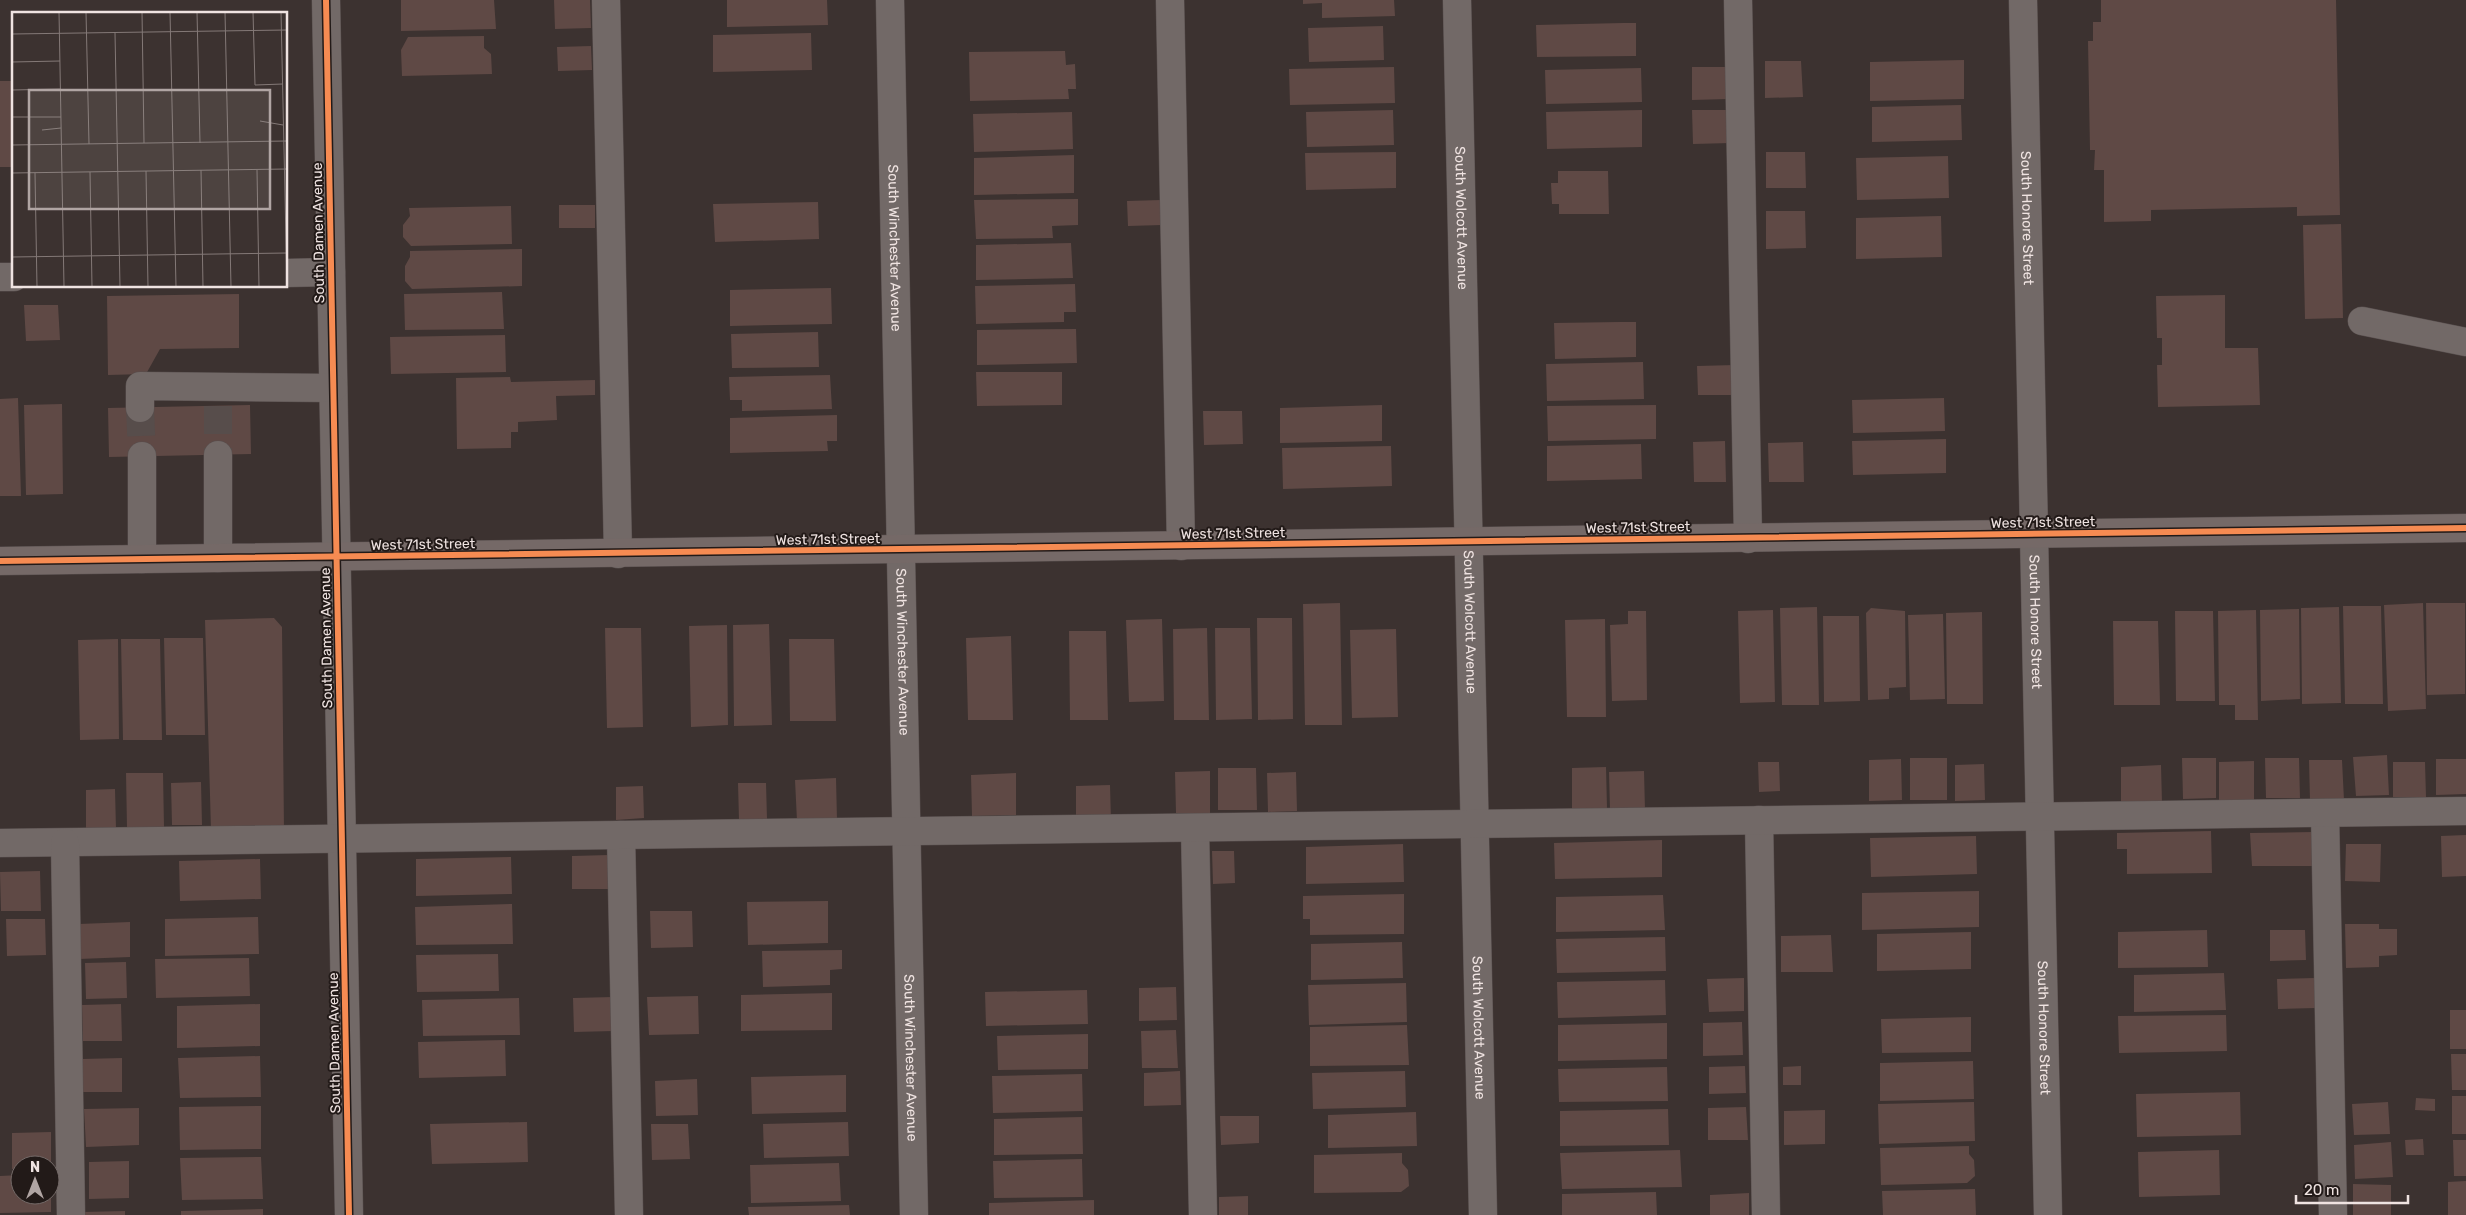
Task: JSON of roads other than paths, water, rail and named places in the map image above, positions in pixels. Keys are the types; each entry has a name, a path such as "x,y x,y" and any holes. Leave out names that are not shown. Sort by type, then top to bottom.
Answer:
{"main road":[{"name":"West 71st Street","path":"0,561 2466,528"}],"street":[{"name":"South Damen Avenue","path":"326,0 349,1215"},
{"path":"606,0 618,554"},
{"name":"South Winchester Avenue","path":"890,0 914,1215"},
{"path":"1170,0 1181,546"},
{"name":"South Wolcott Avenue","path":"1457,0 1483,1215"},
{"path":"1738,0 1748,538"},
{"name":"South Honore Street","path":"2023,0 2048,1215"},
{"path":"288,273 331,272"},
{"path":"2362,321 2466,342"},
{"path":"140,408 140,386 217,396 333,388"},
{"path":"218,455 218,558"},
{"path":"142,456 142,559"},
{"path":"0,844 2466,811"},
{"path":"2325,813 2333,1215"},
{"path":"1759,820 1766,1215"},
{"path":"1195,828 1203,1215"},
{"path":"621,835 629,1215"},
{"path":"66,843 71,1215"}],"tunnel":[{"path":"218,406 218,455"},
{"path":"140,408 142,456"}]}
